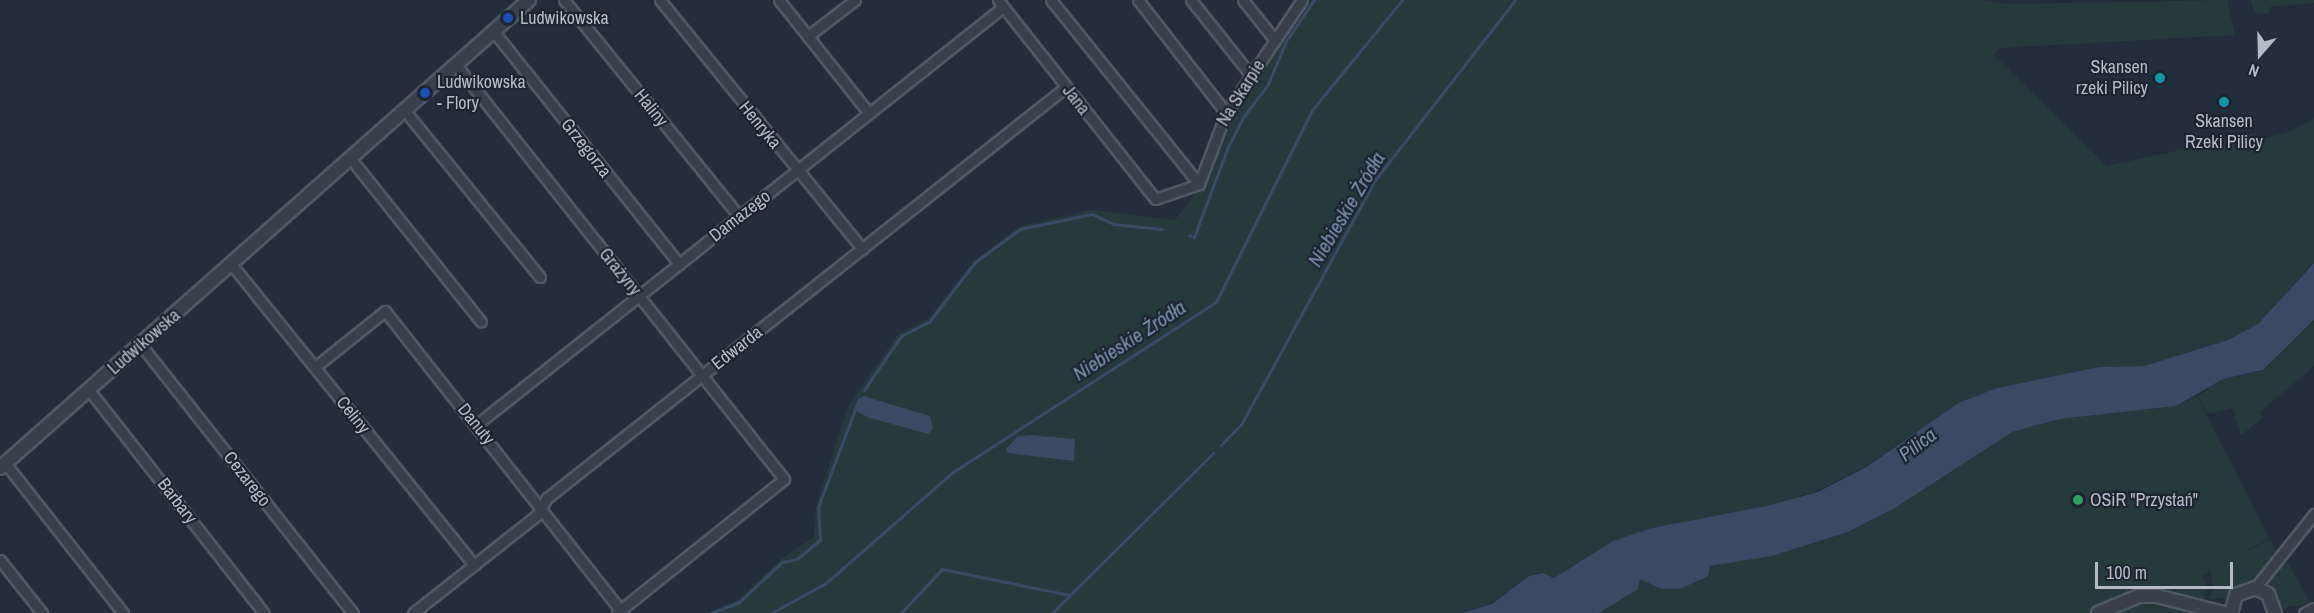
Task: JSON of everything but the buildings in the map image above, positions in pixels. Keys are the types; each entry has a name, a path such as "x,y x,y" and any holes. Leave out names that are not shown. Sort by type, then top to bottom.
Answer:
{"street":[{"name":"Ludwikowska","path":"2,465 232,265 529,0"},
{"name":"Haliny","path":"564,0 739,216"},
{"name":"Henryka","path":"660,0 862,249"},
{"path":"779,0 869,113"},
{"path":"808,36 855,0"},
{"path":"1051,0 1199,184"},
{"path":"1138,0 1227,113"},
{"path":"1191,0 1253,78"},
{"path":"1243,0 1274,39"},
{"name":"Na Skarpie","path":"1199,184 1227,113 1253,78 1274,39 1302,0"},
{"name":"Damazego","path":"476,425 797,171 1001,4"},
{"name":"Jana","path":"1001,4 1155,200 1199,184"},
{"name":"Grzegorza","path":"494,32 679,264"},
{"name":"Grażyny","path":"456,65 784,478 618,612"},
{"name":"Edwarda","path":"413,613 537,515 541,506 702,376 1066,87"},
{"path":"405,111 540,277"},
{"path":"351,159 481,322"},
{"name":"Celiny","path":"232,265 474,565"},
{"name":"Danuty","path":"315,367 385,311 541,506 618,612"},
{"name":"Cezarego","path":"141,345 353,613"},
{"name":"Barbary","path":"89,390 264,613"},
{"path":"2,465 123,613"},
{"path":"2255,588 2314,514"},
{"path":"0,560 42,613"},
{"path":"2098,613 2139,596 2195,605 2232,607 2242,591 2255,588 2268,594 2274,613"},
{"path":"2195,605 2223,613"},
{"path":"2304,613 2314,608"}],"green space":[{"path":"1306,0 1981,0 2009,4 2227,0 2235,35 2000,48 1994,55 2107,166 2256,133 2260,139 2286,133 2314,119 2314,262 2258,324 2228,340 2144,366 2099,367 1997,388 1958,403 1868,465 1818,491 1766,506 1652,528 1613,541 1554,578 1542,572 1529,576 1492,603 1461,613 706,613 738,600 780,560 814,537 816,506 848,406 899,333 928,319 974,261 1020,226 1093,210 1175,220 1202,185 1228,112"},
{"path":"2251,0 2314,0 2314,3 2269,7 2269,13 2260,14 2254,11"},
{"path":"2314,321 2314,366 2259,413 2263,418 2241,435 2232,408 2207,414 2198,396 2223,379 2263,371"},
{"name":"OSiR \"Przystań\"","path":"2197,396 2269,538 2228,561 2270,539 2277,552 2263,573 2228,598 2210,599 2213,589 2210,571 2203,575 2207,589 2203,599 2129,595 2090,613 1599,613 1638,589 1640,579 1661,589 1709,565 1772,556 1848,532 1895,508 2012,432 2060,419 2176,406"},
{"path":"2286,559 2310,603 2280,609 2279,599 2266,586"},
{"path":"2152,600 2204,613 2106,613"}],"water":[{"name":"Pilica","path":"2314,263 2314,320 2263,370 2223,379 2176,406 2060,419 2012,432 1895,508 1848,532 1772,556 1710,566 1708,576 1680,589 1661,589 1640,579 1638,589 1599,613 1462,613 1492,604 1529,576 1543,573 1554,578 1613,541 1652,528 1766,506 1818,492 1868,466 1958,403 1997,388 2099,367 2144,366 2228,340 2258,324"},
{"path":"863,396 930,416 933,429 928,434 867,417 854,410"},
{"path":"1029,435 1075,439 1074,461 1008,453 1006,449 1017,437"}],"waterway":[{"path":"1189,235 1194,237 1227,149 1244,116 1268,84 1286,41 1314,0"},
{"name":"Niebieskie Źródła","path":"771,613 826,583 953,472 1216,302 1312,110 1402,0"},
{"name":"Niebieskie Żródła","path":"1221,445 1242,423 1375,180 1515,0"},
{"path":"864,390 901,336 929,322 975,262 1020,229 1092,214 1113,224 1162,229"},
{"path":"711,613 739,602 782,562 797,559 820,540 818,507 859,399"},
{"name":"Niebieskie Żródła","path":"1052,613 1213,453"},
{"name":"Niebieskie Żródła","path":"901,613 942,569 1070,595"}],"place":[{"name":"Ludwikowska","path":"508,18"},
{"name":"Skansen rzeki Pilicy","path":"2160,78"},
{"name":"Ludwikowska - Flory","path":"425,93"},
{"name":"Skansen Rzeki Pilicy","path":"2224,102"},
{"name":"OSiR \"Przystań\"","path":"2078,500"}]}
